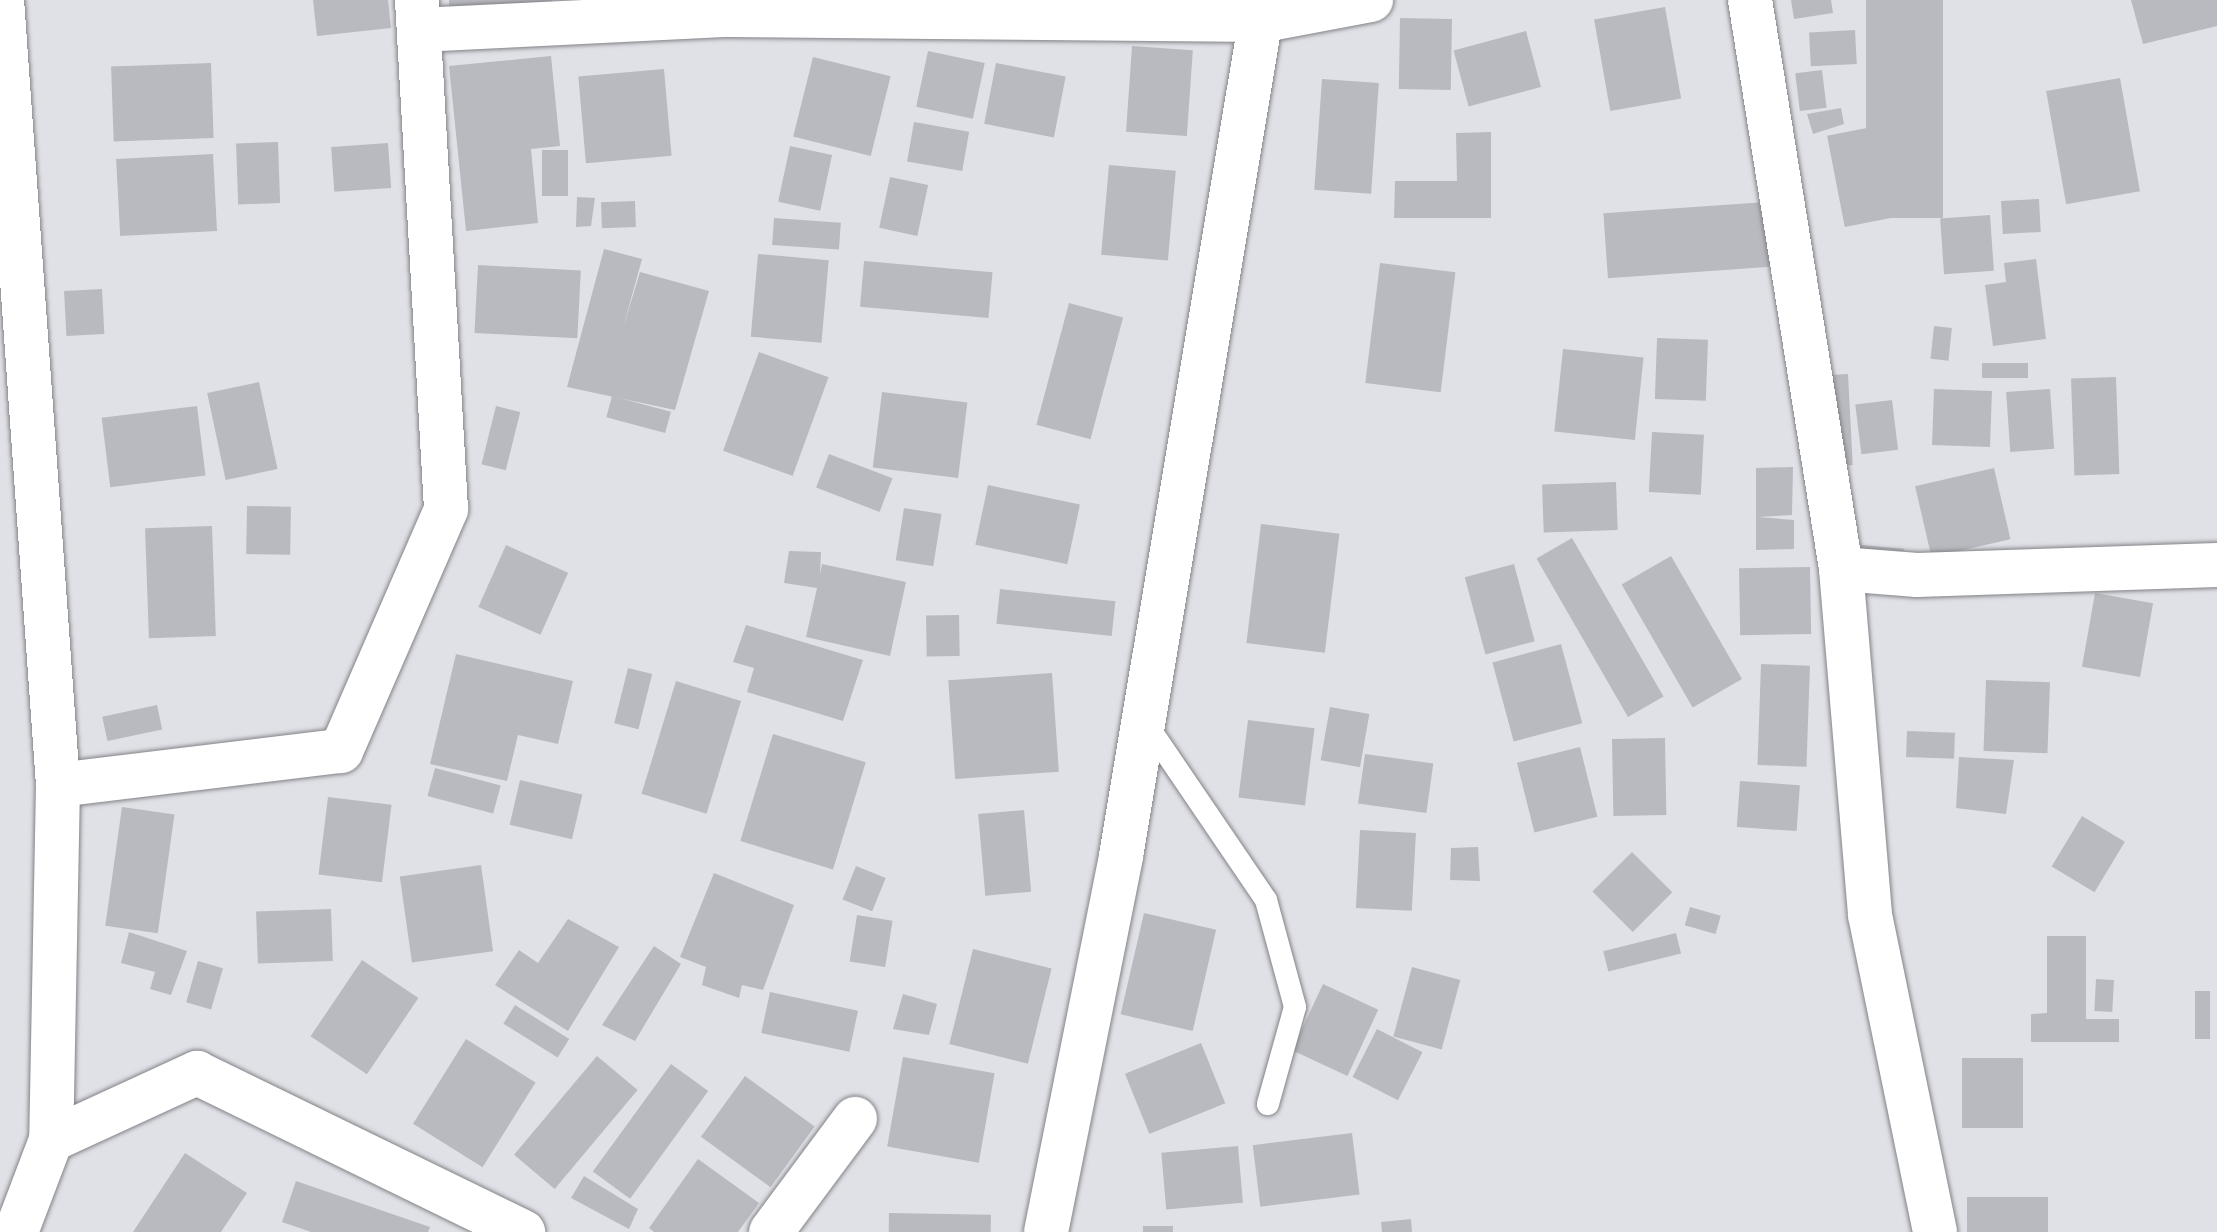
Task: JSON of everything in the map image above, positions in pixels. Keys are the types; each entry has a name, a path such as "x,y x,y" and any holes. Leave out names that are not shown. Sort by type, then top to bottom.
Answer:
{"street":[{"path":"2,0 58,785 51,1140 16,1232"},
{"path":"58,785 341,751 446,509 418,15 1264,10 1371,0"},
{"path":"1750,0 1841,569 1870,915 1935,1232"},
{"path":"1046,1232 1144,721 1264,10"},
{"path":"1841,569 1917,575 2217,565"},
{"path":"51,1140 197,1073 523,1232"},
{"path":"771,1232 855,1119"}],"lane":[{"path":"1144,721 1266,900 1295,1007 1268,1104"}],"building":[{"path":"313,0 388,0 391,28 317,36"},
{"path":"449,0 552,0 552,5 450,15"},
{"path":"1791,0 1831,0 1833,13 1794,19"},
{"path":"1866,0 1943,0 1943,218 1866,218"},
{"path":"2131,0 2217,0 2217,26 2143,44"},
{"path":"1665,7 1681,99 1610,111 1594,20"},
{"path":"1400,18 1452,19 1451,90 1399,89"},
{"path":"1855,30 1857,64 1811,66 1809,32"},
{"path":"1526,31 1541,87 1469,106 1454,50"},
{"path":"1132,46 1193,50 1187,136 1126,132"},
{"path":"928,51 985,63 973,119 916,107"},
{"path":"551,56 560,146 531,149 538,223 466,231 449,66"},
{"path":"813,57 891,76 871,156 793,137"},
{"path":"211,63 214,138 114,141 111,66"},
{"path":"996,63 1066,77 1054,137 984,124"},
{"path":"664,69 672,156 586,163 578,76"},
{"path":"1822,70 1827,108 1800,111 1795,73"},
{"path":"2120,78 2140,191 2066,204 2046,91"},
{"path":"1322,79 1379,83 1371,194 1314,190"},
{"path":"1841,108 1844,124 1813,134 1807,114"},
{"path":"914,122 969,132 962,171 907,161"},
{"path":"1882,125 1900,216 1845,227 1827,136"},
{"path":"1491,132 1491,218 1394,218 1395,181 1457,181 1456,133"},
{"path":"278,142 280,203 238,204 236,143"},
{"path":"388,143 391,188 334,192 331,147"},
{"path":"790,146 832,155 820,211 778,202"},
{"path":"542,150 568,150 568,196 542,196"},
{"path":"213,154 217,231 120,236 116,159"},
{"path":"1109,165 1176,171 1168,260 1101,255"},
{"path":"890,177 928,185 917,236 879,228"},
{"path":"577,197 595,198 591,226 576,227"},
{"path":"2039,199 2041,232 2003,234 2001,201"},
{"path":"635,201 636,227 602,228 601,202"},
{"path":"1766,202 1771,267 1608,278 1603,213"},
{"path":"1990,215 1994,271 1944,274 1940,218"},
{"path":"774,218 841,223 839,250 772,245"},
{"path":"604,249 642,259 623,328 640,272 709,291 675,410 567,387"},
{"path":"758,254 829,260 821,343 751,337"},
{"path":"2036,259 2046,339 1993,346 1985,285 2006,282 2004,263"},
{"path":"864,261 993,272 988,318 860,307"},
{"path":"1380,263 1455,272 1441,392 1365,383"},
{"path":"478,265 581,270 577,338 474,333"},
{"path":"102,289 104,334 66,336 64,291"},
{"path":"1069,303 1123,317 1090,439 1036,425"},
{"path":"1934,326 1952,328 1948,361 1931,359"},
{"path":"1657,338 1708,340 1706,401 1655,399"},
{"path":"1563,349 1644,357 1635,440 1554,432"},
{"path":"759,352 829,377 793,476 723,451"},
{"path":"1982,363 2028,363 2028,378 1982,378"},
{"path":"1848,374 1853,465 1834,466 1829,375"},
{"path":"2116,377 2119,474 2074,476 2071,379"},
{"path":"259,382 278,469 226,480 207,393"},
{"path":"1934,389 1992,391 1990,447 1932,445"},
{"path":"2050,389 2054,449 2010,452 2006,392"},
{"path":"882,392 967,402 958,478 873,467"},
{"path":"612,396 671,412 665,433 606,417"},
{"path":"1892,400 1898,450 1861,454 1855,405"},
{"path":"197,406 206,475 110,487 102,418"},
{"path":"496,406 520,412 506,470 481,464"},
{"path":"1652,432 1704,435 1701,495 1649,492"},
{"path":"829,454 892,478 880,512 816,488"},
{"path":"1793,467 1792,515 1758,517 1794,520 1794,549 1756,550 1756,468"},
{"path":"1994,468 2010,539 1931,557 1915,486"},
{"path":"1616,482 1618,530 1544,533 1542,485"},
{"path":"988,485 1080,505 1067,564 975,545"},
{"path":"247,506 291,507 290,555 246,554"},
{"path":"904,508 942,514 933,566 896,560"},
{"path":"1261,524 1339,534 1325,653 1246,643"},
{"path":"212,526 216,636 149,638 145,528"},
{"path":"1572,538 1664,696 1628,717 1536,558"},
{"path":"506,545 568,573 540,635 478,607"},
{"path":"1861,545 1904,549 1902,567 1859,563"},
{"path":"789,551 821,552 820,574 822,564 906,582 890,656 806,637 817,588 784,583"},
{"path":"1671,556 1742,679 1693,707 1622,584"},
{"path":"1514,564 1535,641 1485,654 1465,577"},
{"path":"1810,567 1811,634 1740,635 1739,568"},
{"path":"1000,589 1115,601 1112,636 996,624"},
{"path":"2095,593 2153,603 2140,677 2082,667"},
{"path":"959,615 960,656 927,657 926,616"},
{"path":"746,625 863,660 843,721 747,692 754,668 733,662"},
{"path":"1561,644 1582,723 1514,742 1492,662"},
{"path":"456,654 573,681 558,744 518,735 507,781 430,764"},
{"path":"1761,664 1810,666 1806,767 1757,765"},
{"path":"628,668 652,674 638,729 614,723"},
{"path":"1052,673 1059,772 955,779 948,680"},
{"path":"1986,680 2050,682 2047,753 1984,751"},
{"path":"676,681 741,701 707,814 642,794"},
{"path":"157,705 162,729 107,741 102,717"},
{"path":"1330,707 1369,714 1360,767 1321,760"},
{"path":"1248,720 1315,728 1305,806 1238,797"},
{"path":"1907,731 1955,733 1954,759 1906,757"},
{"path":"773,734 866,762 833,869 740,841"},
{"path":"1665,738 1666,815 1613,816 1612,739"},
{"path":"1580,747 1597,817 1534,833 1517,763"},
{"path":"1365,754 1433,764 1426,813 1358,804"},
{"path":"1959,757 2014,760 2006,814 1956,808"},
{"path":"435,768 501,786 493,814 427,796"},
{"path":"520,780 582,794 572,839 510,825"},
{"path":"1740,781 1800,785 1797,831 1737,827"},
{"path":"328,797 392,805 382,882 318,874"},
{"path":"122,807 174,814 158,933 105,926"},
{"path":"1024,810 1031,892 985,896 978,814"},
{"path":"2082,816 2125,842 2094,892 2052,867"},
{"path":"1360,830 1416,833 1412,911 1356,908"},
{"path":"1478,847 1480,881 1450,880 1451,848"},
{"path":"1632,852 1672,892 1633,932 1592,892"},
{"path":"481,865 493,951 412,963 400,876"},
{"path":"856,866 886,878 872,911 843,899"},
{"path":"714,873 794,905 763,990 742,985 739,998 702,985 706,967 680,957"},
{"path":"1690,907 1721,916 1716,934 1685,925"},
{"path":"331,909 333,961 258,964 256,912"},
{"path":"1144,913 1216,930 1193,1031 1121,1014"},
{"path":"857,915 893,921 885,967 850,961"},
{"path":"568,919 619,947 568,1031 495,985 519,950 538,963"},
{"path":"129,932 187,951 171,995 150,989 155,972 121,963"},
{"path":"1676,933 1681,953 1608,972 1603,951"},
{"path":"2047,936 2086,936 2086,1019 2119,1019 2119,1042 2031,1042 2031,1014 2047,1013"},
{"path":"654,946 681,964 635,1041 602,1025"},
{"path":"973,949 1052,969 1028,1064 949,1044"},
{"path":"362,960 418,998 367,1074 311,1036"},
{"path":"198,961 223,968 211,1010 186,1002"},
{"path":"1412,967 1460,980 1442,1049 1393,1037"},
{"path":"2096,979 2114,980 2112,1012 2094,1011"},
{"path":"1323,984 1378,1010 1347,1076 1292,1050"},
{"path":"2195,991 2210,991 2210,1039 2195,1039"},
{"path":"770,992 858,1011 849,1052 761,1033"},
{"path":"903,994 937,1004 929,1035 893,1029"},
{"path":"515,1005 569,1039 558,1058 503,1024"},
{"path":"1377,1029 1422,1052 1398,1100 1352,1077"},
{"path":"466,1039 536,1082 483,1167 413,1124"},
{"path":"1201,1043 1225,1103 1149,1134 1125,1074"},
{"path":"597,1056 638,1090 555,1189 514,1155"},
{"path":"903,1057 995,1073 979,1163 887,1147"},
{"path":"1962,1058 2023,1058 2023,1128 1962,1128"},
{"path":"671,1064 708,1091 630,1199 593,1172"},
{"path":"745,1076 815,1127 770,1187 701,1137"},
{"path":"1352,1133 1360,1195 1260,1207 1253,1145"},
{"path":"1238,1146 1243,1203 1166,1209 1161,1153"},
{"path":"185,1153 247,1193 221,1232 133,1232"},
{"path":"698,1159 759,1203 738,1232 654,1232 649,1228"},
{"path":"584,1176 638,1209 629,1229 571,1198"},
{"path":"296,1181 430,1227 428,1232 311,1232 282,1222"},
{"path":"1967,1197 2048,1197 2048,1232 1967,1232"},
{"path":"889,1213 991,1215 991,1232 889,1232"},
{"path":"1411,1219 1412,1232 1382,1232 1381,1222"},
{"path":"1143,1226 1173,1226 1173,1232 1143,1232"}]}
